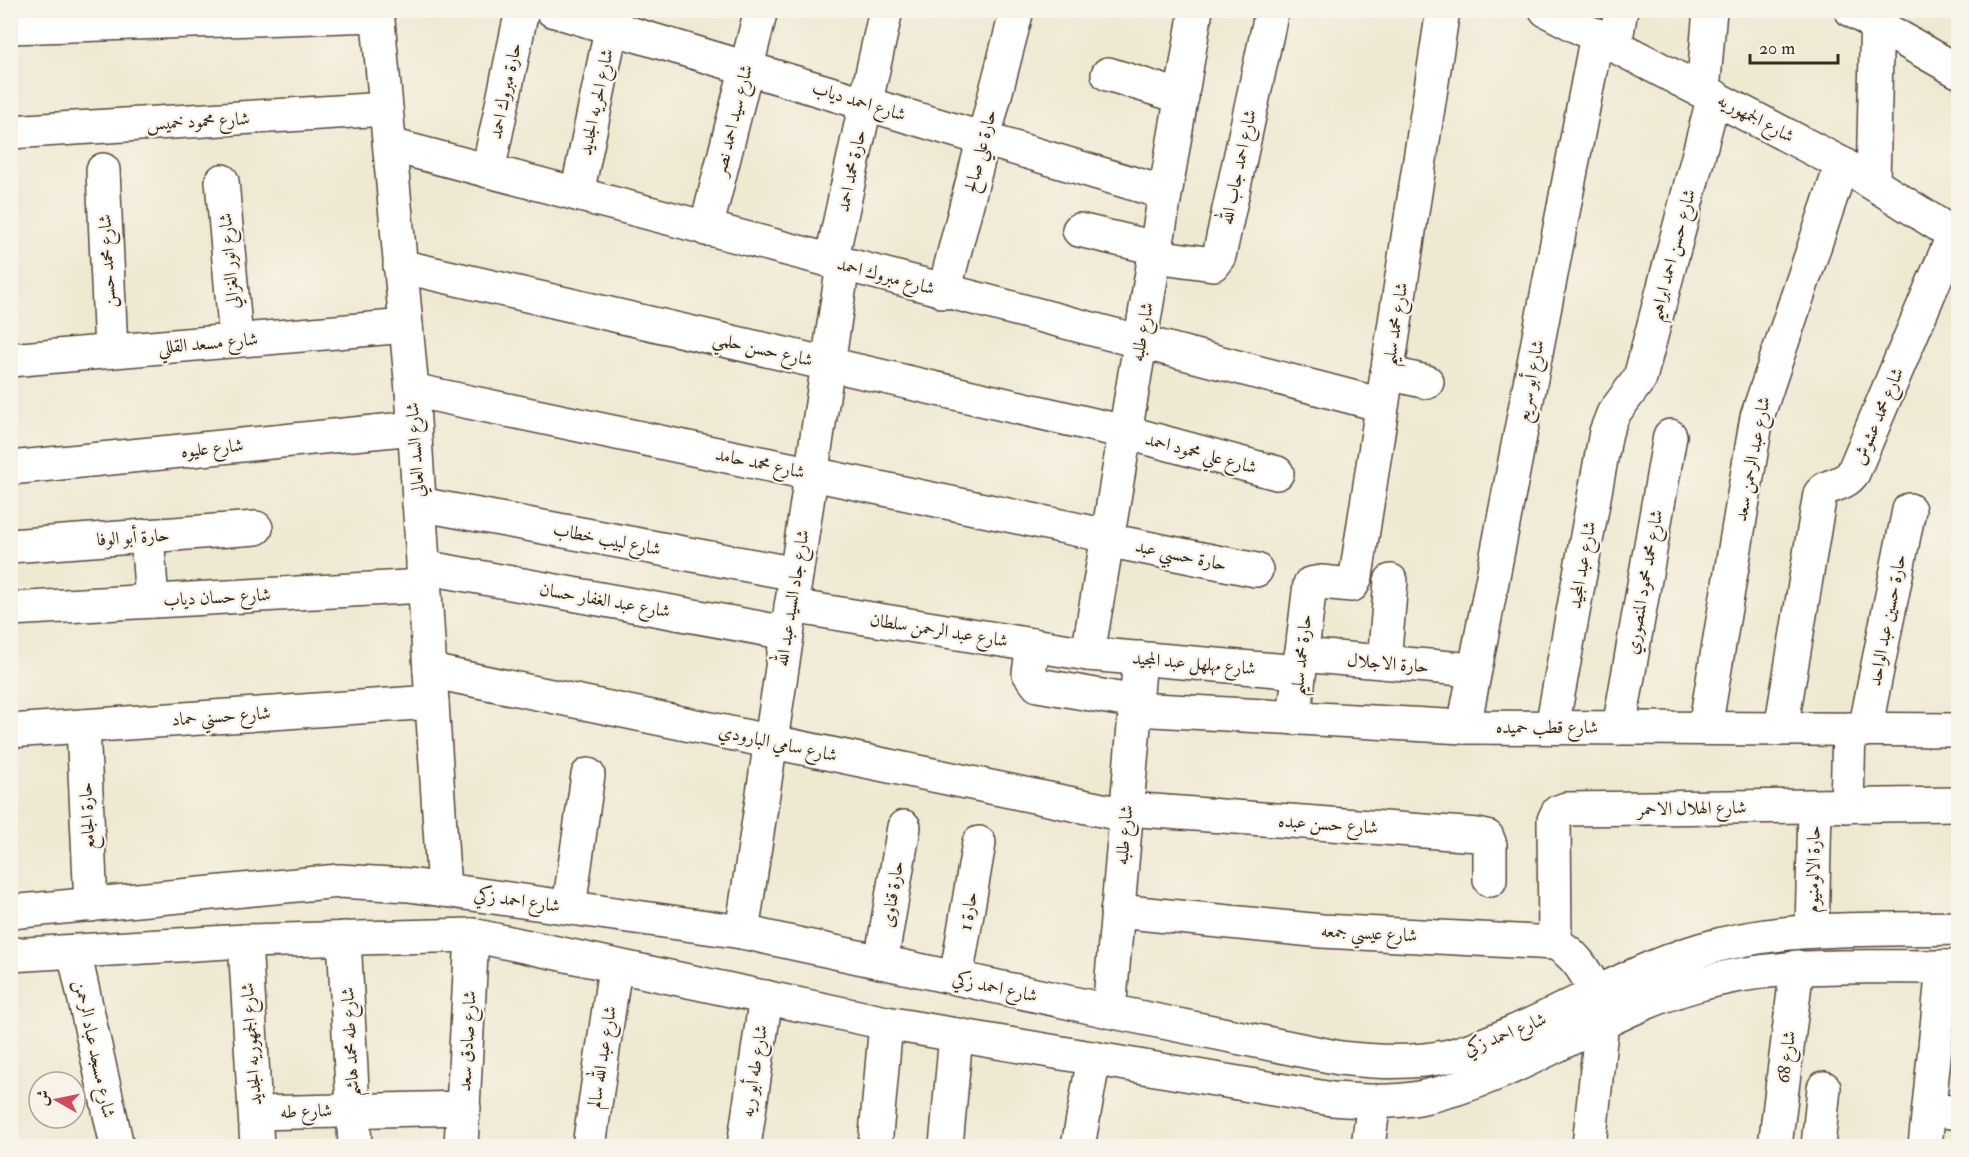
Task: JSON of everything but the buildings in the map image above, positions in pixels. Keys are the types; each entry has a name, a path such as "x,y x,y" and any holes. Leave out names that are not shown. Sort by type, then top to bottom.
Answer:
{"street":[{"name":"حارة مبروك احمد","path":"488,171 522,10"},
{"name":"شارع احمد دياب","path":"552,10 613,19 746,68 1166,193"},
{"name":"شارع سيد احمد نصر","path":"706,229 761,10"},
{"name":"حارة محمد احمد","path":"837,263 886,10"},
{"name":"حارة علي صالح","path":"944,292 1017,10"},
{"name":"شارع طلبه","path":"1088,654 1196,10"},
{"name":"شارع احمد جاب الله","path":"1156,252 1202,264 1213,264 1219,256 1272,10"},
{"name":"شارع محمد سليم","path":"1307,593 1310,584 1321,582 1352,585 1356,576 1443,10"},
{"name":"شارع الجمهوريه","path":"1546,10 1842,164 1956,236"},
{"name":"شارع أبو سريع","path":"1464,727 1606,40 1621,10"},
{"name":"شارع حسن احمد ابراهيم","path":"1619,407 1640,378 1708,94 1710,10"},
{"path":"10,27 378,13"},
{"name":"شارع السد العالي","path":"378,13 412,390 444,890"},
{"path":"1868,15 1959,71"},
{"path":"1868,15 1872,183"},
{"name":"شارع الحريه الجديد","path":"577,194 613,19"},
{"path":"1108,74 1182,97"},
{"name":"شارع محمود خميس","path":"10,132 386,109"},
{"name":"شارع مبروك احمد","path":"390,145 1140,344 1382,405"},
{"name":"شارع عبد الرحمن سعد","path":"1705,728 1757,417 1842,164"},
{"name":"شارع محمد حسن","path":"103,170 111,351"},
{"name":"شارع انور الغزالي","path":"222,181 236,340"},
{"path":"1079,230 1156,252"},
{"name":"شارع محمد عشوش","path":"1781,729 1820,494 1828,487 1842,484 1853,473 1956,236"},
{"name":"شارع جاد السيد عبد الله","path":"742,932 828,364 837,263"},
{"name":"شارع حسن حلمي","path":"400,266 1125,432"},
{"name":"شارع مسعد القللي","path":"10,360 406,326"},
{"path":"1387,374 1428,382"},
{"name":"شارع محمد حامد","path":"412,390 1107,538"},
{"name":"شارع عبد المجيد","path":"1552,727 1606,432 1613,414 1619,407"},
{"name":"شارع عليوه","path":"10,468 414,429"},
{"name":"شارع علي محمود احمد","path":"1125,432 1277,473"},
{"name":"شارع محمد محمود المنصوري","path":"1619,728 1670,436"},
{"name":"شارع لبيب خطاب","path":"419,504 791,604"},
{"name":"حارة حسين عبد الواحد","path":"1847,806 1857,730 1909,510"},
{"name":"حارة أبو الوفا","path":"10,546 256,528"},
{"path":"147,536 152,601"},
{"name":"حارة حسبي عبد","path":"1107,538 1256,570"},
{"name":"شارع عبد الغفار حسان","path":"424,577 791,604"},
{"name":"شارع حسان دياب","path":"10,609 152,601 424,577"},
{"path":"1384,662 1391,581"},
{"name":"حارة محمد سليم","path":"1294,718 1307,593"},
{"name":"شارع عبد الرحمن سلطان","path":"791,604 1088,654"},
{"name":"شارع قطب حميده","path":"1033,645 1029,673 1038,685 1136,705 1294,718 1464,727 1959,730"},
{"name":"شارع مهلهل عبد المجيد","path":"1088,654 1300,664"},
{"name":"شارع طلبه","path":"1109,1011 1140,658"},
{"name":"حارة الاجلال","path":"1300,664 1384,662 1474,670"},
{"name":"شارع حسني حماد","path":"10,731 83,726 431,687"},
{"name":"شارع سامي البارودي","path":"431,687 770,741 1126,812"},
{"name":"حارة الجامع","path":"83,726 91,905"},
{"path":"569,907 588,775"},
{"name":"شارع الهلال الاحمر","path":"1555,943 1554,820 1558,812 1566,809 1959,804"},
{"name":"حارة الالومنيوم","path":"1812,931 1815,807"},
{"name":"شارع حسن عبده","path":"1126,812 1478,835 1487,837 1490,845 1490,880"},
{"name":"حارة قناوى","path":"881,962 904,827"},
{"name":"حارة 1","path":"956,978 979,843"},
{"name":"شارع احمد زكي","path":"10,912 339,881 397,884 742,932 1109,1011 1340,1058 1376,1062 1413,1061 1449,1056 1586,1014 1648,1000 1697,984 1746,973 1797,967 1951,967"},
{"name":"شارع عيسي جمعه","path":"1117,911 1322,931 1555,943"},
{"name":"شارع احمد زكي","path":"10,956 245,941 472,935 886,1023 1332,1099 1374,1101 1418,1098 1455,1088 1508,1068 1647,969 1701,950 1756,937 1812,931 1959,928"},
{"name":"شارع صادق سعد","path":"461,1146 472,935"},
{"name":"شارع طه محمد هاشم","path":"344,938 355,1146"},
{"name":"شارع الجمهوريه الجديد","path":"245,941 257,1146"},
{"path":"1555,943 1570,951 1580,964 1586,1014 1589,1146"},
{"name":"شارع مسجد عباد الرحمن","path":"74,951 117,1146"},
{"name":"شارع عبد الله سالم","path":"589,1146 615,967"},
{"name":"شارع 68","path":"1775,1146 1797,967"},
{"path":"1925,1146 1944,1111 1951,967"},
{"name":"شارع طه أبو ريه","path":"744,1146 766,997"},
{"path":"875,1146 886,1023"},
{"path":"946,1146 956,1035"},
{"path":"1078,1146 1094,1058"},
{"path":"1818,1146 1824,1088"},
{"path":"1368,1146 1374,1101"},
{"name":"شارع طه","path":"256,1113 464,1108"}]}
